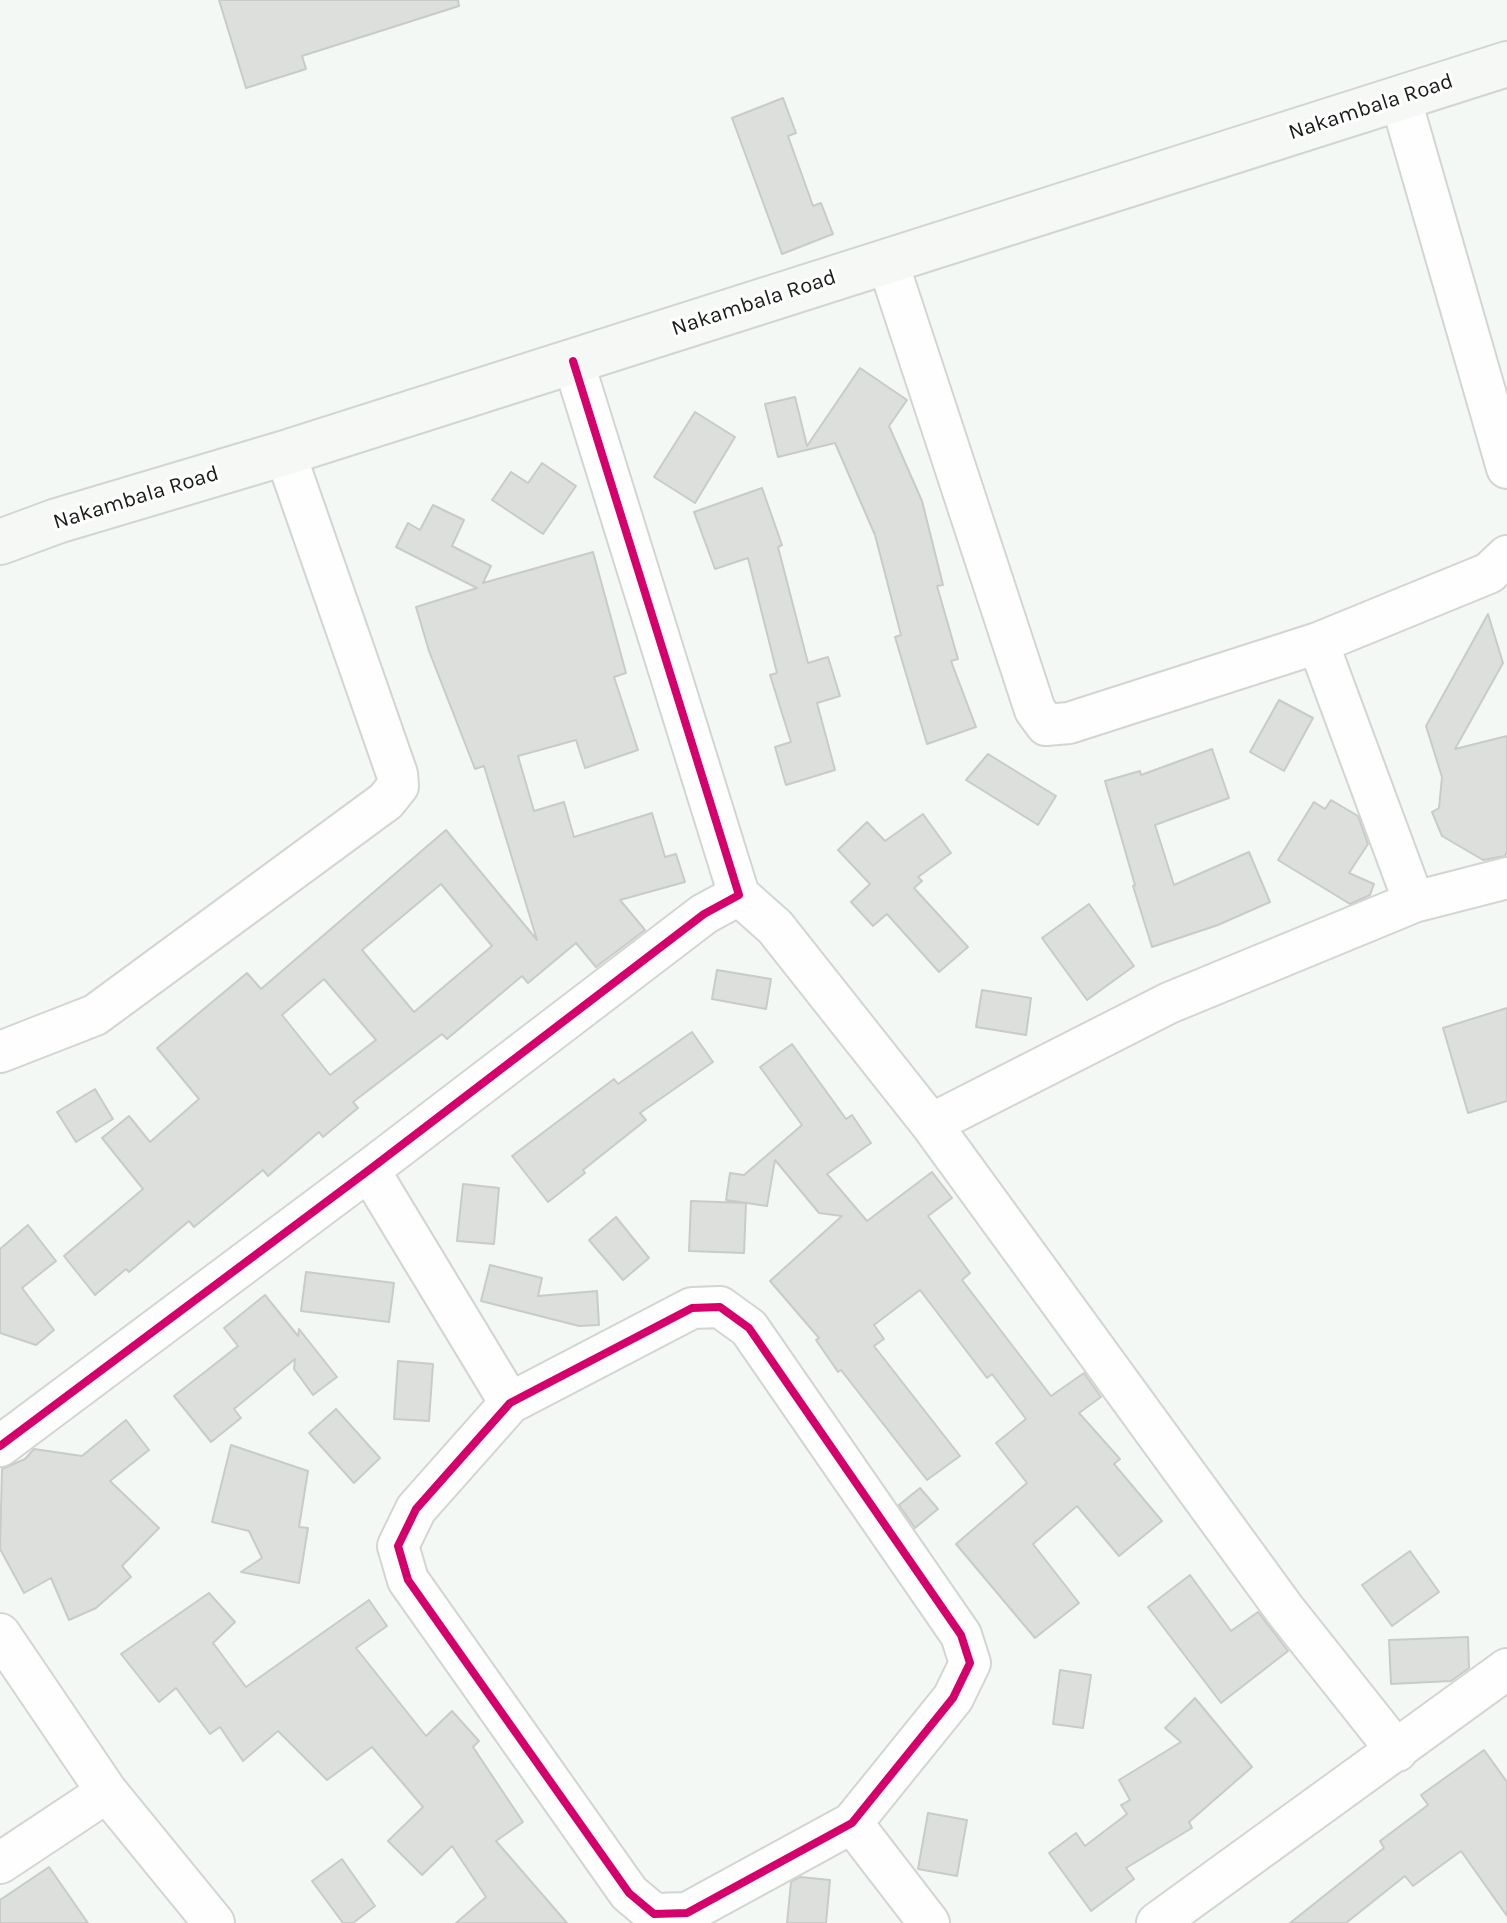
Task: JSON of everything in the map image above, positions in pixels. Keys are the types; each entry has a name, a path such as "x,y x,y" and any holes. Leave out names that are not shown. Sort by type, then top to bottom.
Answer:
{"main road":[{"name":"Nakambala Road","path":"0,542 57,521 285,453 1507,64"}],"street":[{"path":"1400,97 1507,468"},
{"path":"887,260 1035,710 1046,725 1069,723 1318,643 1489,573 1507,556"},
{"path":"573,361 739,895 775,927 931,1124 1285,1610 1397,1751"},
{"path":"0,1052 95,1015 386,801 398,786 397,774 285,453"},
{"path":"1318,643 1414,902"},
{"path":"931,1124 1169,1003 1414,902 1507,878"},
{"path":"0,1446 704,914 739,895"},
{"path":"369,1170 510,1403"},
{"path":"720,1307 749,1328 961,1635 970,1663 953,1698 852,1823 687,1913 654,1914 629,1893 408,1580 398,1546 416,1509 510,1403 692,1308 720,1307"},
{"path":"0,1634 107,1792 214,1923"},
{"path":"1157,1923 1507,1669"},
{"path":"0,1863 107,1792"},
{"path":"852,1823 929,1923"}],"building":[{"path":"219,0 458,0 459,6 302,56 306,69 246,88"},
{"path":"783,98 796,133 788,136 813,206 821,203 833,234 782,254 732,118"},
{"path":"860,368 907,400 889,426 922,501 943,585 937,586 958,659 951,661 976,727 927,744 895,637 901,635 875,535 835,443 778,457 765,404 795,397 807,446"},
{"path":"695,412 735,437 695,503 654,477"},
{"path":"542,463 576,486 543,534 492,500 511,472 528,483"},
{"path":"762,488 782,545 778,547 808,663 828,657 840,696 817,703 835,770 786,785 775,747 791,742 770,675 777,673 748,558 715,569 694,512"},
{"path":"433,505 464,520 452,546 491,566 483,583 593,552 626,673 614,677 638,750 585,768 576,740 518,756 534,811 564,802 574,837 652,813 665,857 676,854 685,882 620,900 645,930 596,967 576,943 528,983 522,976 447,1039 442,1034 353,1102 358,1108 323,1137 319,1132 268,1176 263,1170 194,1227 189,1221 129,1272 126,1269 95,1295 64,1256 143,1189 102,1138 129,1116 150,1142 199,1099 157,1048 247,973 261,989 446,830 537,940 484,766 475,769 429,651 416,607 477,588 396,547 408,523 420,530","holes":["441,884 492,946 414,1012 362,950","324,979 376,1040 330,1075 282,1015"]},
{"path":"1488,614 1503,663 1455,749 1507,736 1507,852 1505,856 1483,860 1442,836 1432,812 1439,808 1442,777 1426,726"},
{"path":"1279,700 1313,718 1284,771 1250,752"},
{"path":"1212,749 1229,798 1155,825 1174,885 1249,852 1270,902 1218,925 1152,947 1105,781 1140,771 1141,775"},
{"path":"988,754 1056,796 1038,825 966,780"},
{"path":"1331,800 1358,816 1368,844 1349,873 1374,884 1370,895 1350,904 1278,860 1314,802 1325,809"},
{"path":"923,814 951,853 918,877 922,881 914,888 968,947 939,972 887,914 873,926 851,902 870,884 838,850 867,822 885,841"},
{"path":"1089,904 1134,966 1087,1000 1042,938"},
{"path":"717,970 771,979 766,1009 712,999"},
{"path":"982,990 1031,998 1026,1035 976,1027"},
{"path":"1507,1008 1507,1101 1468,1113 1443,1028"},
{"path":"692,1032 713,1062 640,1113 646,1120 548,1202 512,1156 614,1079 618,1084"},
{"path":"792,1044 846,1119 852,1115 871,1143 827,1174 867,1221 932,1172 952,1198 928,1216 970,1273 962,1280 1051,1396 1084,1373 1101,1397 1079,1413 1120,1459 1114,1464 1162,1521 1119,1556 1077,1506 1033,1544 1079,1603 1035,1638 956,1544 1027,1483 996,1443 1026,1419 992,1374 987,1378 920,1290 874,1325 884,1339 874,1346 960,1456 927,1480 841,1370 838,1372 816,1340 819,1338 770,1281 842,1216 819,1213 775,1160 767,1206 726,1200 730,1173 744,1175 802,1125 760,1067"},
{"path":"95,1089 113,1119 76,1142 57,1112"},
{"path":"463,1184 499,1188 494,1244 457,1241"},
{"path":"691,1201 746,1203 744,1253 689,1251"},
{"path":"616,1217 649,1258 623,1280 589,1240"},
{"path":"28,1225 56,1261 22,1288 54,1330 36,1345 0,1333 0,1249"},
{"path":"490,1265 542,1278 538,1296 597,1291 599,1325 579,1326 481,1301"},
{"path":"306,1272 394,1283 389,1322 301,1311"},
{"path":"265,1295 298,1336 299,1329 337,1377 313,1395 294,1369 295,1359 234,1409 241,1418 211,1442 174,1396 238,1346 224,1328"},
{"path":"398,1361 433,1364 429,1421 394,1419"},
{"path":"336,1409 380,1458 354,1483 309,1433"},
{"path":"126,1420 149,1450 110,1481 159,1528 122,1566 131,1577 96,1608 69,1620 51,1578 24,1593 0,1549 2,1469 25,1459 34,1449 82,1456"},
{"path":"231,1445 308,1471 299,1527 308,1528 299,1583 241,1572 262,1558 249,1531 212,1522"},
{"path":"920,1488 938,1509 915,1528 899,1505"},
{"path":"1410,1551 1439,1592 1392,1626 1362,1585"},
{"path":"1190,1575 1231,1631 1258,1612 1288,1651 1221,1703 1148,1607"},
{"path":"209,1593 235,1622 213,1643 246,1687 369,1600 387,1626 356,1648 426,1736 452,1711 479,1741 473,1747 523,1822 496,1841 567,1923 456,1923 486,1897 452,1846 422,1875 388,1841 423,1807 372,1747 327,1780 278,1731 243,1761 220,1727 210,1734 176,1688 159,1702 121,1654"},
{"path":"1468,1637 1469,1668 1451,1681 1391,1684 1389,1640"},
{"path":"1060,1670 1091,1675 1083,1728 1053,1724"},
{"path":"1195,1698 1252,1767 1189,1822 1192,1828 1126,1868 1134,1879 1091,1911 1049,1853 1076,1833 1085,1846 1127,1814 1121,1805 1130,1800 1119,1780 1181,1742 1165,1728"},
{"path":"1484,1750 1507,1782 1507,1916 1461,1851 1413,1886 1405,1876 1346,1923 1290,1923 1384,1848 1380,1841 1428,1805 1421,1795"},
{"path":"928,1813 967,1820 957,1876 918,1869"},
{"path":"342,1859 375,1906 353,1923 343,1923 312,1881"},
{"path":"49,1867 88,1923 0,1923 0,1900"},
{"path":"800,1877 830,1880 826,1923 787,1923 791,1882"}],"cycle path":[{"path":"0,1446 704,914 739,895 573,361"},
{"path":"720,1307 749,1328 961,1635 970,1663 953,1698 852,1823 687,1913 654,1914 629,1893 408,1580 398,1546 416,1509 510,1403 692,1308 720,1307"}]}
